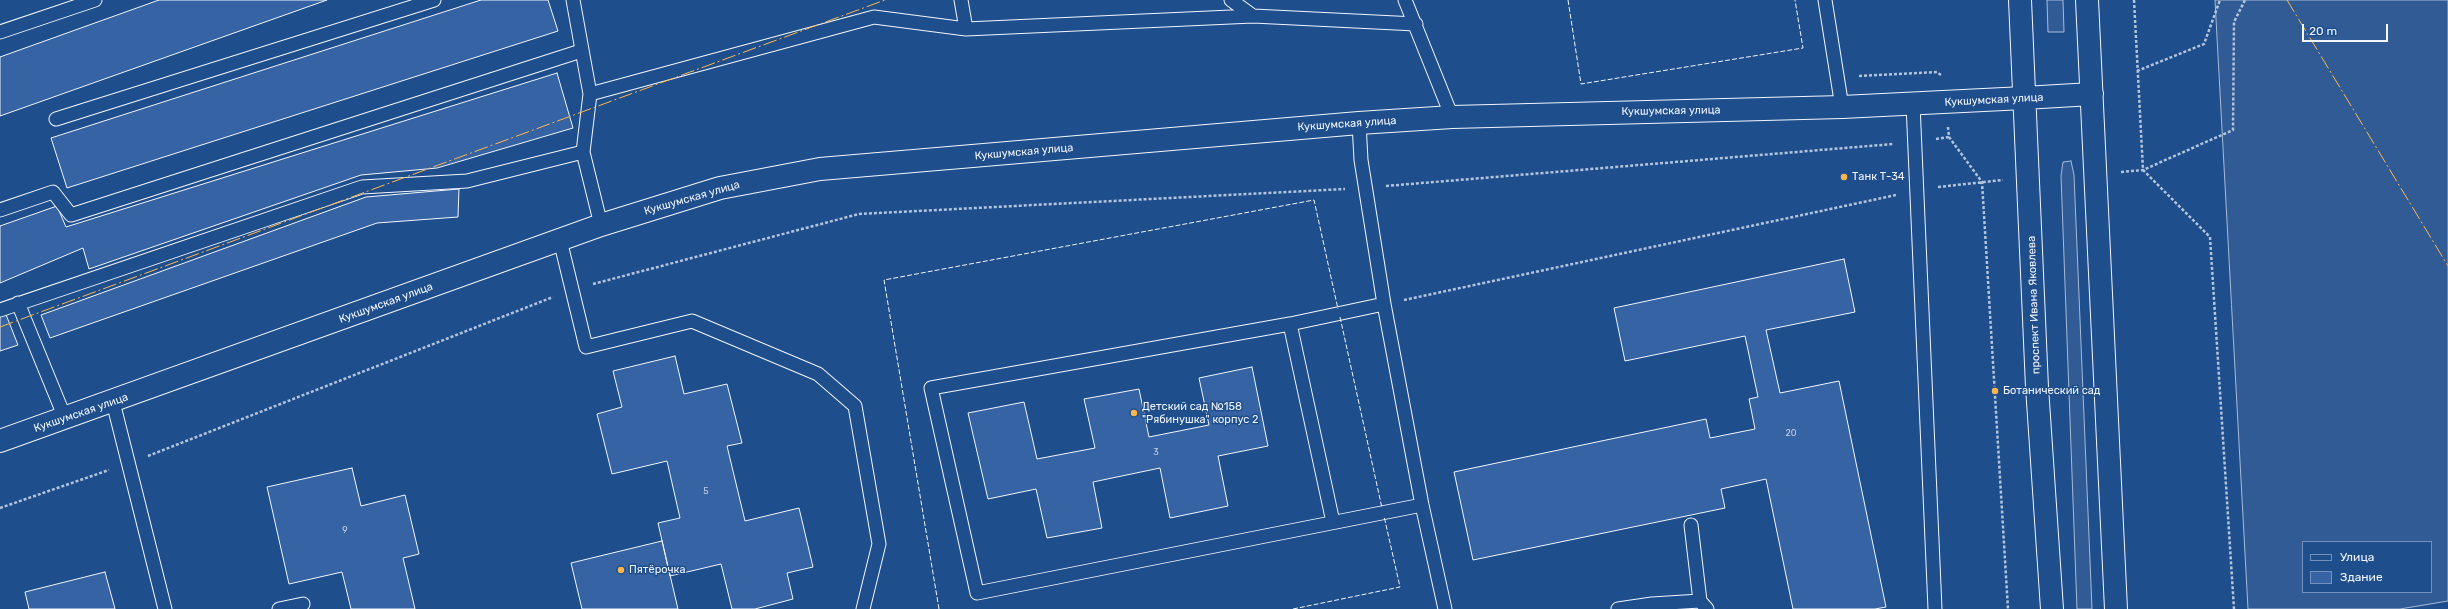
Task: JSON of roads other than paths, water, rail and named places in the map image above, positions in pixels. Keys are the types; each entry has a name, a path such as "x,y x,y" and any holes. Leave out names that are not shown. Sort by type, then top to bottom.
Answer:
{"street":[{"name":"проспект Ивана Яковлева","path":"2020,0 2037,387 2052,609"},
{"path":"2088,0 2116,609"},
{"name":"Кукшумская улица","path":"0,441 113,402 601,225 720,188 820,170 1359,123 1452,117 1842,107 2092,94"}],"lane":[{"path":"0,32 95,0"},
{"path":"56,119 434,0"},
{"path":"573,0 581,51 590,94 583,152 601,225"},
{"path":"961,0 966,29"},
{"path":"1231,0 1253,16"},
{"path":"1405,0 1416,24 1452,117"},
{"path":"1825,0 1842,107"},
{"path":"590,94 874,17 966,29 1253,16 1416,24"},
{"path":"0,210 53,192 71,215 581,51"},
{"path":"1913,104 1918,190 1935,609"},
{"path":"1359,123 1366,187 1384,304 1422,505 1446,609"},
{"path":"0,310 362,188 468,181 583,152"},
{"path":"560,240 586,346 692,321 818,374 855,406 879,544 863,609"},
{"path":"18,303 65,418"},
{"path":"1384,304 1290,324 931,388 977,593 1422,505"},
{"path":"1290,324 1333,522"},
{"path":"113,402 165,609"},
{"path":"1618,609 1652,604 1703,605 1691,524"},
{"path":"279,609 303,604"}],"place":[{"name":"Танк Т-34","path":"1844,177"},
{"name":"Ботанический сад","path":"1995,391"},
{"name":"Детский сад №158 \"Рябинушка\" корпус 2","path":"1134,413"},
{"name":"Пятёрочка","path":"621,570"}]}
